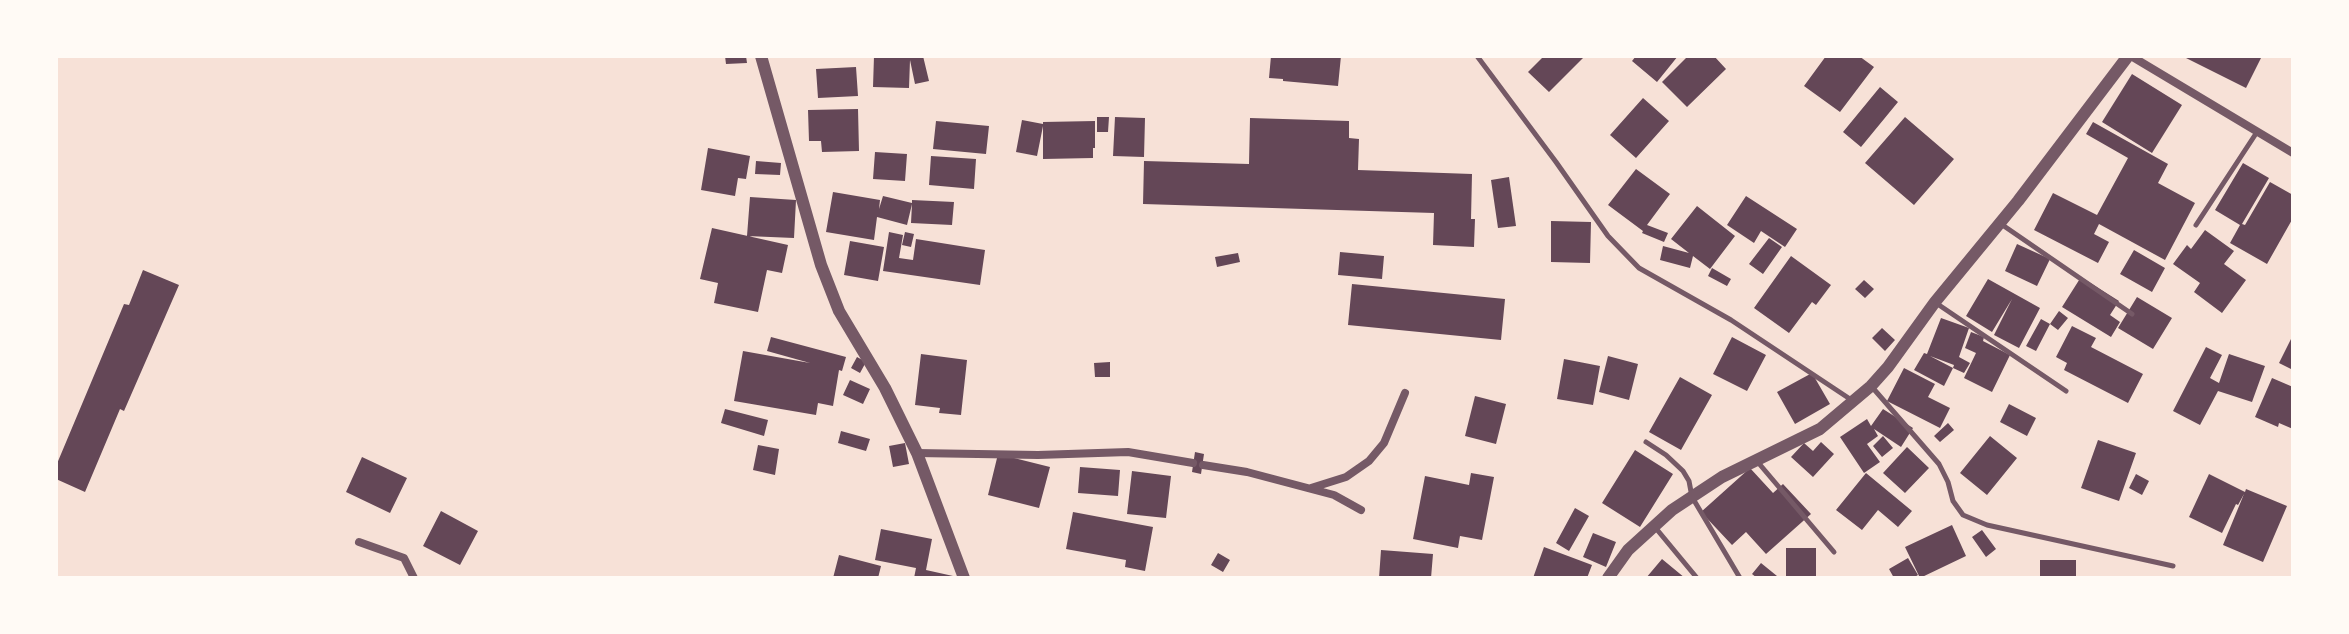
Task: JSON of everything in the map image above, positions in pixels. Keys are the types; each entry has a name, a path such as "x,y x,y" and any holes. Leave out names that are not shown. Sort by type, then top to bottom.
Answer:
{"street":[{"path":"761,56 821,265 839,311 885,388 917,453 964,578"},
{"path":"1608,578 1628,550 1654,525 1692,497 1755,459 1820,429 1871,386 2130,56 2293,153"},
{"path":"1311,489 1346,477 1369,461 1384,443 1405,393"},
{"path":"917,453 1038,455 1128,452 1247,472 1334,495 1361,510"},
{"path":"359,542 404,558 414,578"}],"lane":[{"path":"1477,56 1608,236 1639,268 1731,320 1854,402"},
{"path":"2196,225 2257,132"},
{"path":"2001,223 2132,314"},
{"path":"1935,302 2066,391"},
{"path":"1871,386 1939,464 1953,501 1963,515 1987,525 2173,566"},
{"path":"1646,442 1683,471 1692,497 1740,578"},
{"path":"1755,459 1834,552"},
{"path":"1654,525 1697,578"}],"building":[{"path":"725,56 746,56 747,63 726,64"},
{"path":"874,56 923,56 929,81 915,84 910,60 909,88 873,87"},
{"path":"1271,56 1341,56 1338,86 1269,78"},
{"path":"1544,56 1585,56 1549,92 1528,72"},
{"path":"1636,56 1678,56 1657,82 1632,61"},
{"path":"1688,56 1714,56 1726,69 1687,107 1662,82"},
{"path":"1826,56 1859,56 1874,67 1840,112 1804,86"},
{"path":"2182,56 2262,56 2246,88"},
{"path":"856,67 858,96 818,98 816,69"},
{"path":"2132,74 2182,105 2152,153 2102,122"},
{"path":"1880,87 1898,102 1861,147 1843,132"},
{"path":"1643,98 1669,121 1636,158 1610,135"},
{"path":"858,109 859,151 822,152 821,141 809,141 808,110"},
{"path":"1097,117 1109,117 1108,132 1097,132"},
{"path":"1115,117 1145,118 1144,157 1113,156"},
{"path":"1905,117 1954,159 1914,205 1865,163"},
{"path":"1250,118 1349,121 1349,138 1359,139 1358,170 1472,174 1474,247 1433,245 1434,213 1143,204 1144,161 1249,164"},
{"path":"1022,120 1043,124 1095,121 1093,158 1043,159 1043,126 1037,156 1016,152"},
{"path":"936,121 989,126 986,154 933,149"},
{"path":"2093,122 2168,164 2158,183 2195,203 2165,260 2099,224 2094,234 2109,242 2098,263 2034,230 2053,193 2097,215 2128,158 2086,134"},
{"path":"708,148 750,156 746,179 738,178 735,196 701,190"},
{"path":"875,152 907,154 905,181 873,179"},
{"path":"931,156 976,159 974,189 929,185"},
{"path":"756,161 781,163 780,175 755,174"},
{"path":"2243,163 2269,178 2242,224 2245,225 2270,182 2293,195 2293,218 2267,264 2230,243 2240,225 2215,210"},
{"path":"1636,169 1670,194 1647,225 1668,233 1664,242 1642,233 1608,205"},
{"path":"1509,177 1516,226 1498,228 1491,180"},
{"path":"833,192 880,200 879,209 883,196 912,203 912,200 954,202 952,225 911,223 912,204 907,225 877,217 874,240 826,232"},
{"path":"1746,196 1797,229 1785,247 1761,231 1754,243 1727,225"},
{"path":"750,197 796,200 794,238 747,236"},
{"path":"1697,206 1735,236 1710,269 1693,256 1690,268 1660,260 1663,246 1689,253 1671,239"},
{"path":"1551,221 1591,222 1590,263 1551,262"},
{"path":"712,228 788,245 782,273 767,270 758,312 714,303 718,283 700,279"},
{"path":"2205,230 2234,251 2224,264 2246,280 2222,313 2194,292 2200,283 2173,264 2187,245 2191,249"},
{"path":"889,232 903,235 899,258 913,260 916,239 985,250 980,285 883,271"},
{"path":"905,232 914,234 911,247 902,245"},
{"path":"1769,238 1782,247 1763,274 1749,264"},
{"path":"850,241 884,247 878,281 844,275"},
{"path":"2017,244 2050,259 2037,286 2005,271"},
{"path":"2134,250 2165,268 2152,292 2120,274"},
{"path":"1340,252 1384,256 1382,279 1338,275"},
{"path":"1238,253 1240,262 1217,267 1215,257"},
{"path":"1791,256 1831,285 1816,305 1812,302 1789,333 1754,308"},
{"path":"1712,268 1731,279 1727,286 1708,276"},
{"path":"143,270 179,285 124,411 120,409 85,492 56,479 56,466 124,304 129,305"},
{"path":"2081,277 2119,301 2110,315 2120,322 2111,337 2062,307"},
{"path":"1988,279 2040,308 2019,348 1994,335 2012,299 1992,332 1966,316"},
{"path":"1864,280 1874,289 1865,298 1855,289"},
{"path":"1352,284 1505,299 1501,340 1348,325"},
{"path":"2137,297 2172,318 2153,349 2118,328"},
{"path":"2059,311 2068,318 2058,330 2050,324"},
{"path":"1941,318 1969,328 1959,357 1970,363 1964,373 1953,368 1944,386 1914,370 1924,353 1927,354","holes":["1930,356 1954,365 1953,368"]},
{"path":"2041,319 2050,324 2036,351 2026,346"},
{"path":"2072,326 2096,338 2091,347 2143,374 2128,403 2064,370 2067,363 2056,357"},
{"path":"1882,328 1895,340 1885,351 1872,338"},
{"path":"1971,332 2010,355 1992,392 1964,378 1976,353 1965,348"},
{"path":"2293,335 2293,370 2279,363"},
{"path":"771,337 846,357 842,371 839,370 833,406 818,403 816,415 734,401 743,351 810,363 767,351"},
{"path":"1732,337 1766,355 1747,391 1713,374"},
{"path":"2206,347 2222,355 2210,378 2219,383 2229,354 2265,366 2252,402 2218,391 2200,425 2173,411"},
{"path":"921,354 967,360 961,415 939,413 940,408 915,405"},
{"path":"1608,356 1638,364 1629,400 1599,392"},
{"path":"857,357 866,362 860,373 851,368"},
{"path":"1564,359 1600,366 1593,405 1557,399"},
{"path":"1110,362 1110,377 1095,377 1094,363"},
{"path":"1904,368 1935,384 1928,397 1950,408 1940,428 1887,401"},
{"path":"1812,373 1830,404 1795,424 1777,392"},
{"path":"1680,377 1712,395 1681,450 1649,432"},
{"path":"2272,378 2293,387 2293,429 2279,423 2278,427 2255,417"},
{"path":"850,380 870,389 863,404 843,395"},
{"path":"1475,396 1506,404 1496,444 1465,436"},
{"path":"2009,404 2036,418 2027,436 2000,422"},
{"path":"725,409 768,420 764,436 721,423"},
{"path":"1883,409 1913,428 1901,447 1874,429 1878,436 1867,444 1880,462 1864,473 1840,437 1867,419 1871,426"},
{"path":"1948,423 1954,430 1940,442 1934,436"},
{"path":"841,431 870,439 866,451 838,443"},
{"path":"1883,436 1893,448 1882,457 1873,446"},
{"path":"1990,436 2017,458 1987,495 1960,473"},
{"path":"2098,440 2136,453 2119,501 2081,488"},
{"path":"1821,442 1834,454 1813,477 1791,457 1804,443 1813,451"},
{"path":"905,443 909,464 893,467 889,446"},
{"path":"758,445 779,449 775,475 753,470"},
{"path":"1907,447 1929,468 1905,493 1883,473"},
{"path":"1635,450 1673,474 1640,527 1602,503"},
{"path":"1195,452 1204,454 1201,474 1192,472"},
{"path":"998,454 1050,467 1039,508 988,495"},
{"path":"362,457 407,478 390,513 346,492"},
{"path":"1080,467 1120,470 1118,496 1078,493"},
{"path":"1750,468 1773,493 1783,484 1811,514 1766,554 1746,532 1732,545 1701,512"},
{"path":"1132,471 1171,476 1166,518 1127,514"},
{"path":"1471,473 1494,477 1482,540 1460,536 1458,548 1413,539 1425,476 1469,485"},
{"path":"1866,473 1912,511 1898,527 1878,510 1862,530 1836,510"},
{"path":"2136,474 2149,481 2142,495 2129,488"},
{"path":"2209,474 2245,492 2246,489 2287,506 2263,562 2223,545 2244,494 2222,533 2189,517"},
{"path":"1575,508 1589,516 1569,551 1556,543"},
{"path":"441,511 478,531 460,565 423,546"},
{"path":"1073,512 1153,527 1145,571 1125,567 1126,560 1066,549"},
{"path":"1952,525 1966,556 1920,578 1905,547"},
{"path":"881,529 932,539 926,570 962,578 914,578 916,568 875,560"},
{"path":"1982,530 1996,549 1986,557 1972,537"},
{"path":"1593,533 1616,542 1606,567 1583,557"},
{"path":"1544,547 1592,565 1587,578 1533,578"},
{"path":"1786,548 1816,548 1816,578 1786,578"},
{"path":"1381,550 1433,554 1431,578 1379,578"},
{"path":"1218,553 1230,560 1223,572 1211,565"},
{"path":"839,555 881,566 878,578 833,578"},
{"path":"1908,558 1918,575 1894,578 1889,569"},
{"path":"1662,559 1685,578 1646,578"},
{"path":"2040,560 2076,560 2076,578 2040,578"},
{"path":"1761,563 1777,576 1757,578 1752,574"}]}
